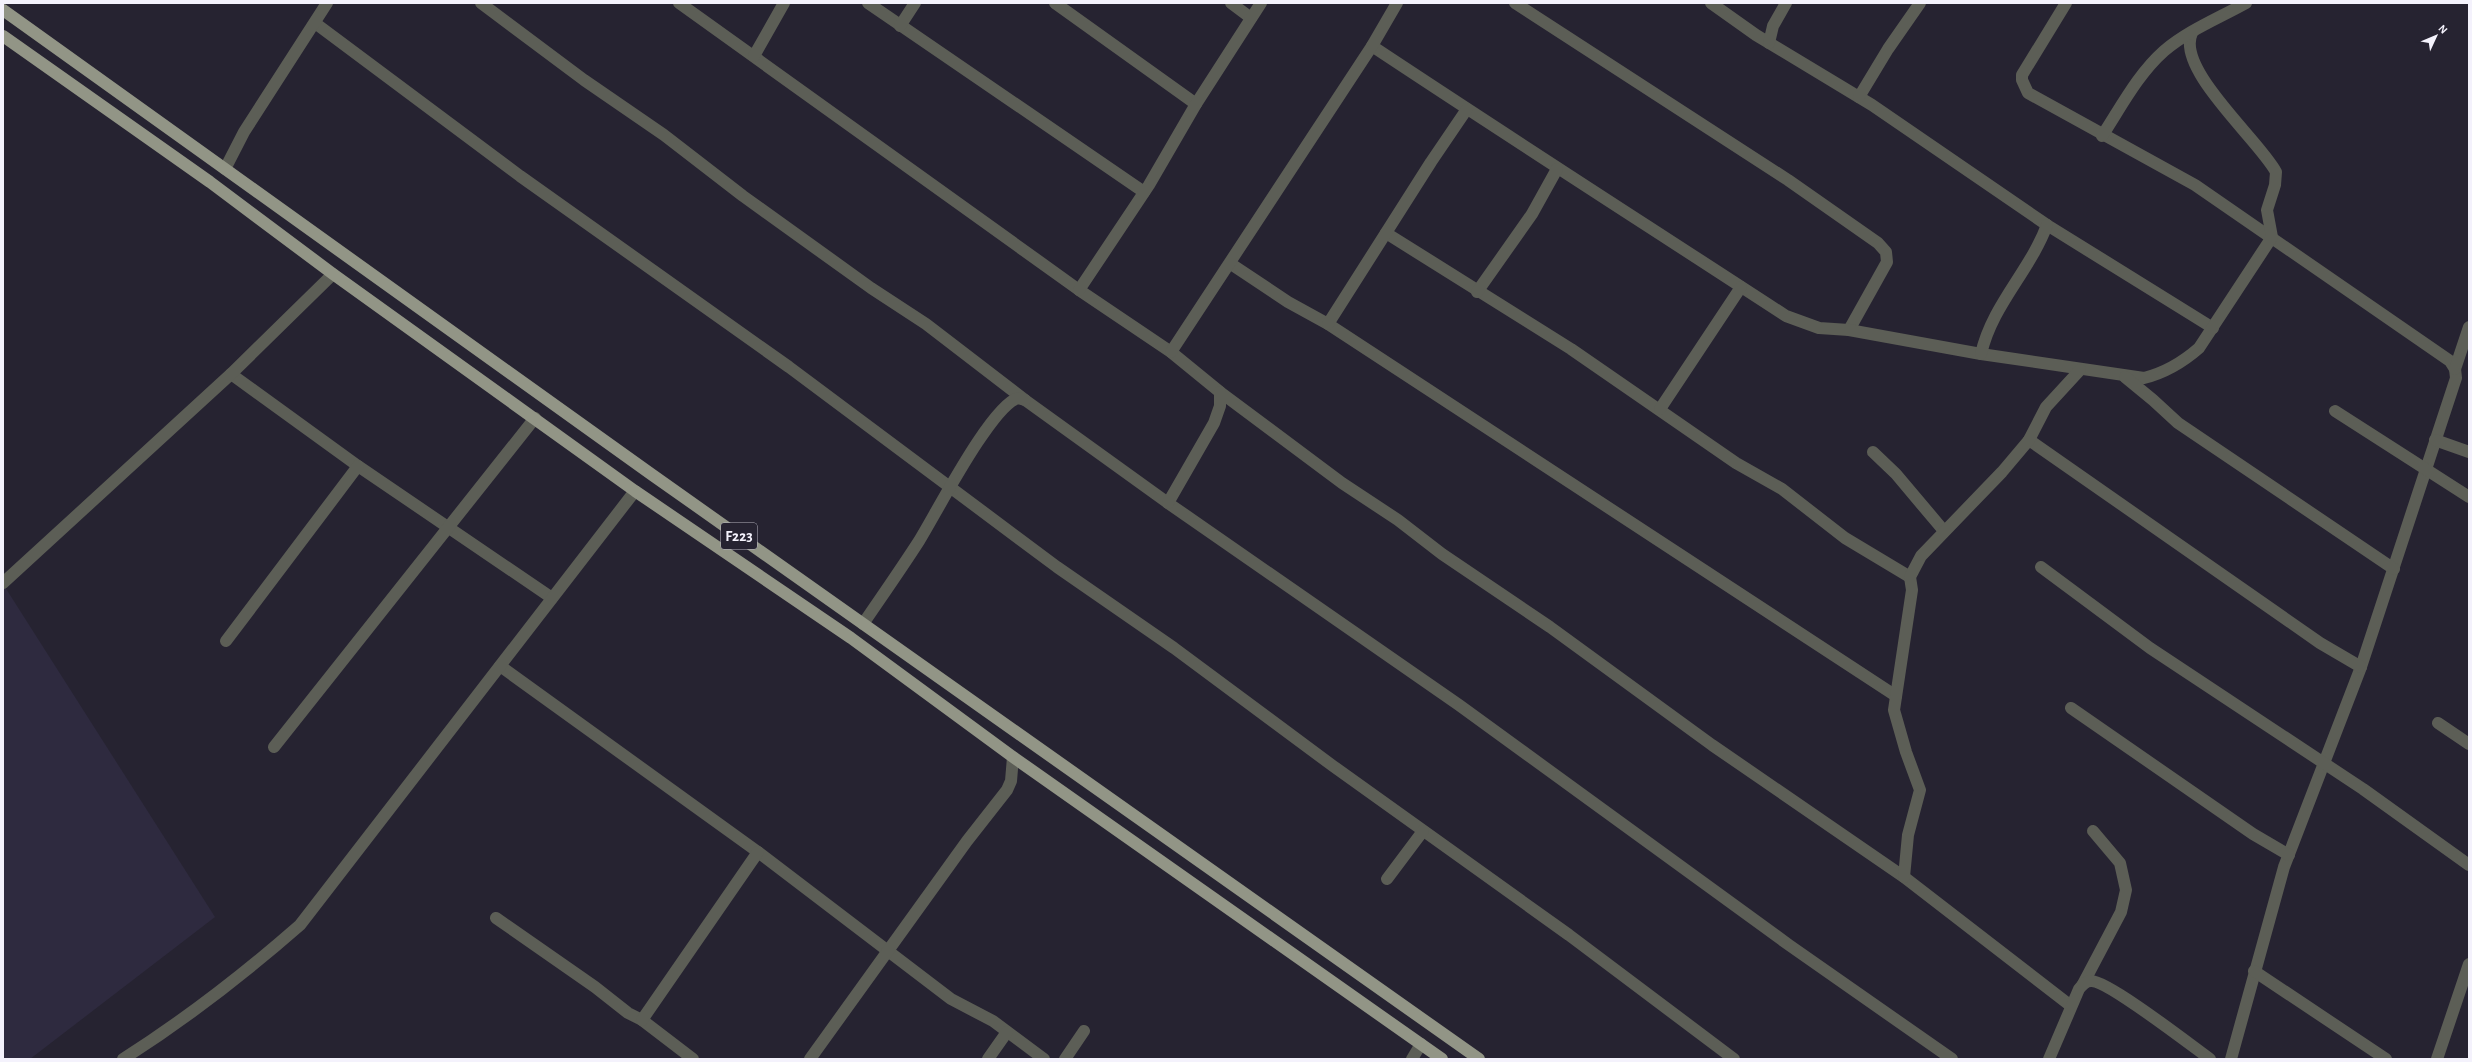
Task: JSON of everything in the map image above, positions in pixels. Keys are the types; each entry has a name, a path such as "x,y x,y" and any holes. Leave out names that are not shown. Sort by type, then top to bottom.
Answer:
{"main road":[{"name":"F223","path":"3,10 302,226 1479,1059"},
{"name":"F223","path":"3,36 635,491 851,638 1013,757 1442,1059"},
{"path":"291,242 302,226"},
{"path":"1132,841 1145,823"}],"street":[{"path":"225,169 244,132 327,3"},
{"path":"481,3 584,80 664,135 743,196 871,288 926,324 1018,398 1459,705 1789,945 1952,1059"},
{"path":"679,3 1079,290 1171,352 1220,392 1342,483 1398,520 1442,554 1550,627 1712,745 1904,877 2071,1006"},
{"path":"754,56 784,3"},
{"path":"868,3 1144,192"},
{"path":"900,26 915,3"},
{"path":"1054,3 1196,104"},
{"path":"1231,3 1251,18"},
{"path":"1079,290 1144,192 1196,104 1261,3"},
{"path":"1171,352 1231,264 1372,46 1397,3"},
{"path":"1515,3 1530,6 1878,242 1886,252 1887,262 1849,330"},
{"path":"1711,3 1769,43 1859,97 2047,225 2213,328"},
{"path":"1769,43 1773,26 1786,3"},
{"path":"1859,97 1888,49 1920,3"},
{"path":"2066,3 2045,35 2022,75 2022,80 2028,93 2102,136 2195,185 2450,361 2455,369"},
{"path":"2102,136 2149,66 2163,52 2192,33 2246,3"},
{"path":"315,23 520,176 789,367 1056,567 1174,648 1423,831 1569,935 1734,1059"},
{"path":"1372,46 1557,169 1597,192 1786,316 1819,328 1849,330 1981,354 2125,377 2144,378 2158,374 2189,357 2198,348 2213,328 2272,237 2267,210 2275,186 2276,172 2212,92 2191,54 2189,43 2192,33"},
{"path":"1328,324 1467,109"},
{"path":"1477,292 1532,214 1557,169"},
{"path":"1981,354 1986,334 1993,319 2027,266 2041,241 2047,225"},
{"path":"1386,233 1477,292 1571,349 1736,463 1782,490 1845,538 1910,577"},
{"path":"1231,264 1288,302 1328,324 1896,696"},
{"path":"3,583 231,374 333,274"},
{"path":"1660,410 1741,287"},
{"path":"2231,1059 2254,971 2289,855 2361,667 2456,378 2455,369 2469,327"},
{"path":"1904,877 1908,835 1920,790 1899,731 1894,710 1912,590 1910,577 1921,556 1976,500 2029,440 2040,415 2080,370"},
{"path":"231,374 358,466 552,598"},
{"path":"2125,377 2178,423 2394,569"},
{"path":"1168,503 1214,423 1220,406 1220,392"},
{"path":"863,624 919,542 979,440 1006,403 1018,398"},
{"path":"2335,411 2469,497"},
{"path":"274,747 535,418"},
{"path":"2029,440 2320,643 2361,667"},
{"path":"2435,440 2469,452"},
{"path":"1873,452 1896,474 1944,532"},
{"path":"226,642 358,466"},
{"path":"123,1059 162,1034 244,974 300,925 635,491"},
{"path":"2041,567 2150,648 2324,763 2469,865"},
{"path":"500,666 758,852 951,999 993,1021 1044,1059"},
{"path":"2071,708 2253,834 2289,855"},
{"path":"2438,723 2469,744"},
{"path":"810,1059 967,841 1007,790 1011,781 1013,757"},
{"path":"1386,879 1423,831"},
{"path":"2049,1059 2071,1006 2121,912 2126,890 2120,863 2093,831"},
{"path":"642,1020 758,852"},
{"path":"496,918 595,987 628,1013 642,1020 693,1059"},
{"path":"2437,1059 2466,987 2469,964"},
{"path":"2254,971 2386,1059"},
{"path":"2083,984 2090,981 2103,985 2162,1024 2210,1059"},
{"path":"1065,1059 1084,1031"},
{"path":"988,1059 1007,1032"},
{"path":"1412,1059 1421,1044"}],"shaded area":[{"path":"3,584 215,917 30,1059 3,1059"}]}
